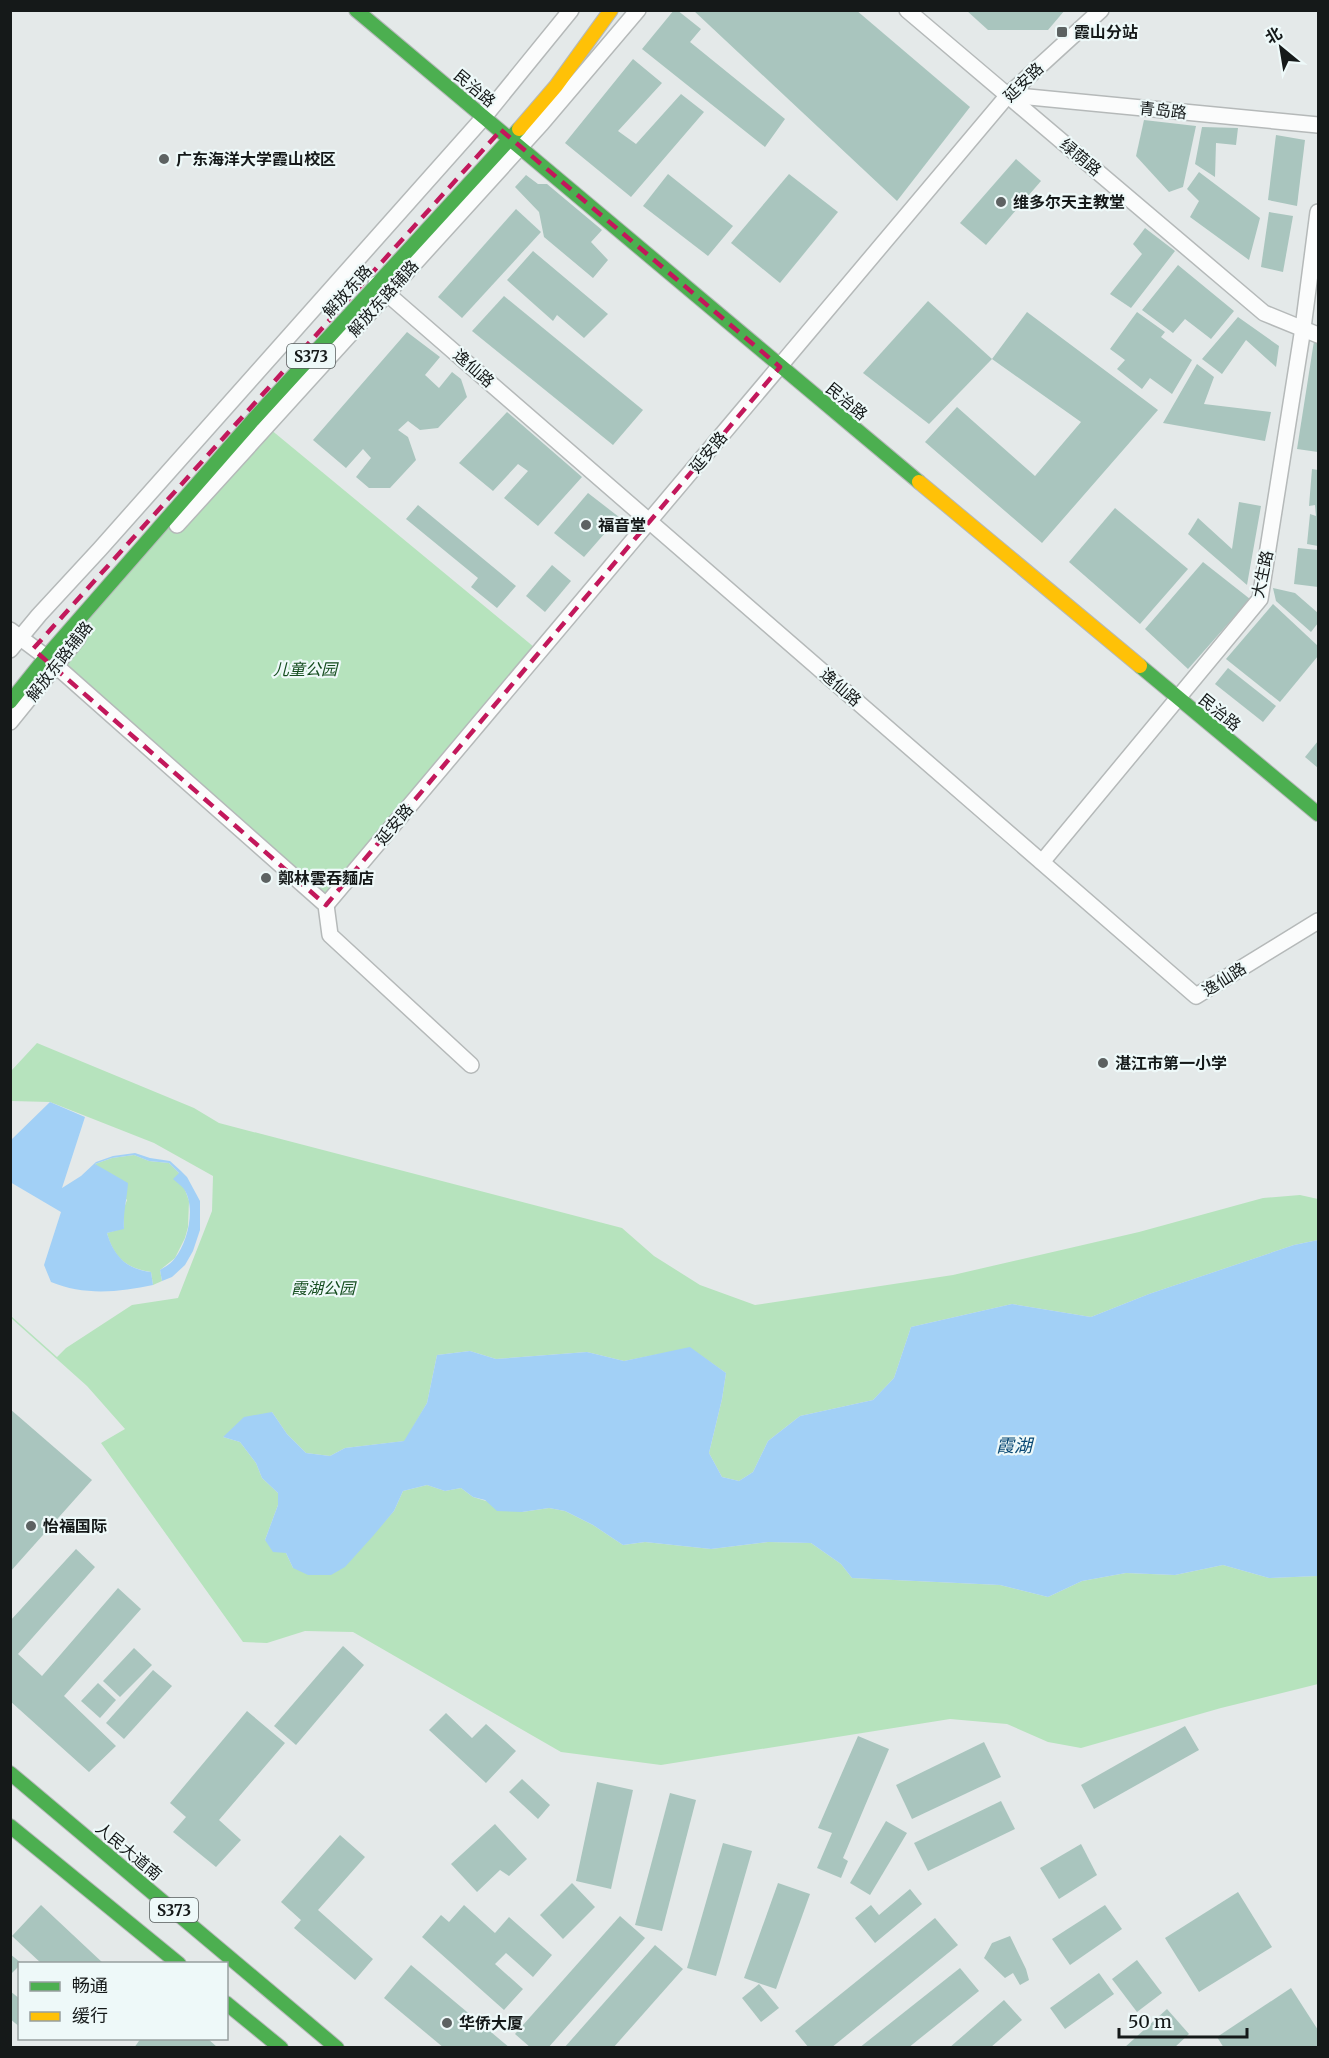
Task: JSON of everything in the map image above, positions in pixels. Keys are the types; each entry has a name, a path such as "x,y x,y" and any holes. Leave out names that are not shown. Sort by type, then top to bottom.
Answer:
{"main road":[{"name":"民治路","path":"356,10 780,367 1318,814"},
{"name":"解放东路","path":"10,702 25,647 253,420 376,284 505,135 598,10"},
{"name":"解放东路","path":"70,608 505,135 556,86 611,10"},
{"name":"解放东路","path":"25,647 46,635"},
{"name":"人民大道南","path":"10,1773 337,2048"},
{"name":"S373","path":"10,1826 177,1962"},
{"path":"228,2005 281,2048"}],"street":[{"path":"471,1065 330,935 326,905 25,647 39,615 484,117 571,10"},
{"name":"解放东路辅路","path":"10,722 99,610 534,132 638,10"},
{"name":"绿荫路","path":"907,10 1264,313 1318,335"},
{"name":"延安路","path":"326,905 1008,95 1101,10"},
{"name":"青岛路","path":"1008,95 1318,125"},
{"name":"大生路","path":"1042,862 1260,599 1303,328 1318,212"},
{"name":"逸仙路","path":"376,284 1196,996 1318,921"}],"highlighted area":[{"path":"501,130 780,367 326,905 33,649"}],"green space":[{"name":"儿童公园","path":"264,424 540,652 326,905 46,657"},
{"name":"霞湖公园","path":"37,1043 194,1108 219,1123 622,1228 654,1256 700,1285 755,1305 953,1275 1139,1232 1263,1198 1300,1195 1318,1199 1318,1240 1294,1245 1149,1294 1091,1317 1012,1304 911,1327 894,1378 873,1400 800,1416 768,1441 753,1472 739,1481 722,1477 709,1453 726,1373 690,1348 624,1361 587,1352 496,1359 470,1351 437,1355 427,1403 405,1441 345,1448 330,1456 306,1453 287,1434 272,1412 223,1437 240,1442 256,1463 262,1478 278,1493 278,1505 265,1540 286,1553 293,1568 358,1551 394,1511 403,1491 427,1485 445,1491 461,1488 473,1497 522,1512 549,1508 565,1511 593,1525 623,1545 645,1542 711,1549 768,1542 811,1543 841,1564 852,1578 1000,1585 1048,1597 1082,1581 1126,1573 1175,1575 1223,1565 1269,1578 1318,1576 1318,1684 1221,1708 1081,1748 1048,1742 1007,1724 950,1719 661,1765 561,1752 353,1632 305,1631 267,1643 243,1642 101,1443 125,1429 87,1386 11,1318 11,1316 57,1357 66,1348 132,1305 178,1298 212,1211 213,1176 154,1143 50,1102 11,1101 11,1071"},
{"path":"134,1155 149,1161 169,1163 179,1173 189,1201 188,1227 185,1238 175,1258 160,1270 162,1281 153,1285 151,1272 128,1264 113,1249 107,1233 124,1228 123,1211 127,1200 95,1164 112,1158"}],"water":[{"path":"50,1102 85,1117 62,1188 81,1176 96,1162 113,1156 135,1153 170,1161 187,1177 200,1201 200,1230 193,1251 185,1265 172,1277 162,1281 160,1270 174,1260 184,1243 190,1215 188,1196 173,1179 179,1173 169,1163 149,1161 134,1155 112,1158 95,1164 128,1183 124,1229 107,1233 113,1249 128,1265 151,1272 153,1285 89,1291 51,1282 44,1265 61,1212 10,1182 11,1140"},
{"name":"霞湖","path":"1318,1240 1318,1576 1269,1578 1223,1565 1175,1575 1126,1573 1082,1581 1048,1597 1000,1585 852,1578 841,1564 811,1543 768,1542 711,1549 645,1542 623,1545 593,1525 565,1511 549,1508 522,1512 497,1511 485,1500 473,1497 461,1488 445,1491 427,1485 403,1491 394,1511 345,1567 331,1575 308,1575 293,1568 286,1553 273,1552 265,1540 278,1505 278,1493 262,1478 256,1463 240,1442 223,1437 244,1417 272,1412 287,1434 306,1453 330,1456 345,1448 404,1441 427,1403 437,1355 470,1351 496,1359 587,1352 624,1361 690,1347 726,1373 709,1453 722,1477 739,1481 753,1472 768,1441 800,1416 873,1400 894,1378 911,1327 1012,1304 1091,1317 1149,1294 1294,1245"}],"building":[{"path":"674,10 701,29 690,42 785,119 765,147 642,49"},
{"path":"693,10 856,10 970,107 897,201"},
{"path":"966,10 1065,10 1048,30 988,30"},
{"path":"633,59 662,83 618,131 636,144 681,94 704,112 631,197 565,143"},
{"path":"1144,120 1196,126 1183,187 1169,192 1136,156"},
{"path":"1202,127 1238,128 1236,145 1216,143 1215,177 1195,164"},
{"path":"1276,135 1305,140 1297,206 1268,200"},
{"name":"维多尔天主教堂","path":"1016,159 1041,181 986,245 960,223"},
{"path":"1199,172 1260,218 1249,260 1190,217 1199,201 1187,189"},
{"path":"668,174 733,226 708,256 643,206"},
{"path":"789,174 838,212 780,283 731,243"},
{"path":"526,175 538,184 547,184 602,230 591,242 608,260 593,278 544,237 539,212 515,187"},
{"path":"516,209 541,232 462,318 438,297"},
{"path":"1269,212 1293,216 1283,272 1261,267"},
{"path":"1145,228 1175,251 1131,308 1110,294 1142,254 1133,244"},
{"path":"533,251 608,314 584,338 557,315 553,321 507,280"},
{"path":"1178,265 1234,311 1211,339 1185,319 1173,333 1142,310"},
{"path":"504,296 643,410 613,445 472,331"},
{"path":"928,301 992,359 929,424 863,373"},
{"path":"1027,312 1158,410 1042,543 925,442 957,407 1035,476 1081,422 992,359"},
{"path":"1137,312 1165,332 1161,337 1192,360 1172,394 1150,378 1142,389 1117,369 1125,360 1110,349"},
{"path":"1238,317 1279,346 1276,367 1246,340 1222,374 1202,359"},
{"path":"407,332 440,357 425,375 439,388 452,372 461,379 467,397 438,428 420,430 408,421 398,430 408,437 416,460 390,488 369,488 356,477 371,458 363,449 346,468 313,440"},
{"path":"1314,341 1318,343 1318,452 1297,449"},
{"path":"1197,364 1214,377 1204,404 1271,412 1265,441 1163,423"},
{"path":"507,412 582,477 538,526 504,498 528,471 518,464 493,491 459,463"},
{"path":"1312,469 1318,470 1318,546 1307,544 1310,514 1316,516 1315,505 1309,506"},
{"name":"福音堂","path":"588,493 619,517 584,557 554,533"},
{"path":"1239,502 1261,506 1247,585 1188,534 1198,518 1232,549"},
{"path":"418,505 516,586 497,608 471,587 478,578 406,519"},
{"path":"1115,508 1188,569 1140,624 1069,562"},
{"path":"1298,548 1318,550 1318,587 1294,584"},
{"path":"1203,562 1250,599 1188,669 1145,629"},
{"path":"552,565 571,581 545,612 526,596"},
{"path":"1273,588 1295,593 1318,613 1318,623 1311,632 1276,601"},
{"path":"1273,604 1318,646 1318,656 1280,702 1226,659"},
{"path":"1228,668 1276,706 1263,722 1215,684"},
{"path":"1318,741 1318,768 1305,757"},
{"name":"怡福国际","path":"10,1409 92,1480 10,1572"},
{"path":"76,1549 95,1567 18,1654 42,1676 118,1588 141,1609 64,1696 116,1746 89,1772 10,1701 10,1621"},
{"path":"343,1646 364,1665 296,1745 274,1726"},
{"path":"134,1648 152,1665 120,1697 103,1681"},
{"path":"153,1670 172,1686 124,1739 106,1723"},
{"path":"98,1683 116,1700 100,1718 81,1701"},
{"path":"247,1711 285,1743 219,1820 241,1840 216,1867 173,1832 186,1817 170,1803"},
{"path":"446,1713 472,1738 486,1724 516,1751 486,1783 429,1730"},
{"path":"1185,1726 1199,1750 1094,1809 1081,1785"},
{"path":"858,1736 889,1749 843,1858 848,1861 841,1878 817,1868 832,1833 818,1828"},
{"path":"984,1742 1001,1777 912,1819 896,1785"},
{"path":"522,1779 550,1805 538,1819 509,1792"},
{"path":"597,1782 633,1790 611,1889 576,1881"},
{"path":"670,1793 696,1800 662,1931 635,1925"},
{"path":"1001,1801 1015,1829 928,1871 914,1843"},
{"path":"886,1821 907,1833 870,1895 850,1883"},
{"path":"495,1824 527,1859 509,1876 500,1870 477,1892 451,1864"},
{"path":"340,1835 365,1857 318,1910 373,1959 355,1980 294,1928 301,1920 281,1902"},
{"path":"723,1843 752,1851 716,1976 687,1968"},
{"path":"1081,1844 1097,1875 1059,1899 1040,1868"},
{"path":"572,1883 595,1907 563,1939 540,1915"},
{"path":"778,1883 810,1894 776,1989 744,1978"},
{"path":"910,1889 922,1904 875,1943 855,1918 871,1905 879,1915"},
{"path":"1238,1892 1272,1947 1199,1992 1165,1938"},
{"path":"41,1905 102,1962 40,1962 12,1936"},
{"path":"464,1905 495,1933 509,1917 552,1955 533,1977 506,1953 495,1964 523,1989 504,2010 422,1937 441,1915 449,1922"},
{"path":"1105,1905 1122,1929 1070,1965 1052,1939"},
{"path":"620,1916 645,1938 548,2048 531,2048 515,2034"},
{"path":"935,1918 958,1945 831,2048 809,2048 795,2031"},
{"path":"1010,1936 1029,1980 1020,1985 1013,1973 1005,1978 984,1958 992,1943"},
{"path":"655,1945 683,1969 613,2048 564,2048"},
{"path":"10,1954 20,1962 10,1975"},
{"path":"1137,1960 1162,1993 1137,2012 1112,1979"},
{"name":"华侨大厦","path":"411,1965 510,2048 444,2048 384,1998"},
{"path":"960,1968 979,1991 908,2048 859,2048"},
{"path":"1099,1973 1114,1994 1065,2029 1050,2008"},
{"path":"759,1984 779,2008 761,2022 742,1998"},
{"path":"1291,1988 1318,2030 1318,2048 1224,2048 1217,2037"},
{"path":"10,1991 18,1997 18,2025 10,2019"},
{"path":"1004,2000 1022,2020 990,2048 949,2048"},
{"path":"1167,2009 1189,2034 1174,2048 1124,2048"},
{"path":"140,2040 209,2040 218,2048 134,2048"}],"traffic: fast":[{"path":"356,10 919,482"},
{"path":"10,702 46,657 253,420 519,129"},
{"path":"1140,666 1318,814"},
{"path":"10,1773 337,2048"},
{"path":"10,1826 177,1962"},
{"path":"228,2005 281,2048"}],"traffic: slow":[{"path":"519,129 556,86 611,10"},
{"path":"919,482 1140,666"}],"place":[{"name":"霞山分站","path":"1062,32"},
{"name":"广东海洋大学霞山校区","path":"164,159"},
{"name":"维多尔天主教堂","path":"1001,202"},
{"name":"福音堂","path":"586,525"},
{"name":"鄭林雲吞麵店","path":"266,878"},
{"name":"湛江市第一小学","path":"1103,1063"},
{"name":"怡福国际","path":"31,1526"},
{"name":"华侨大厦","path":"447,2023"}]}
